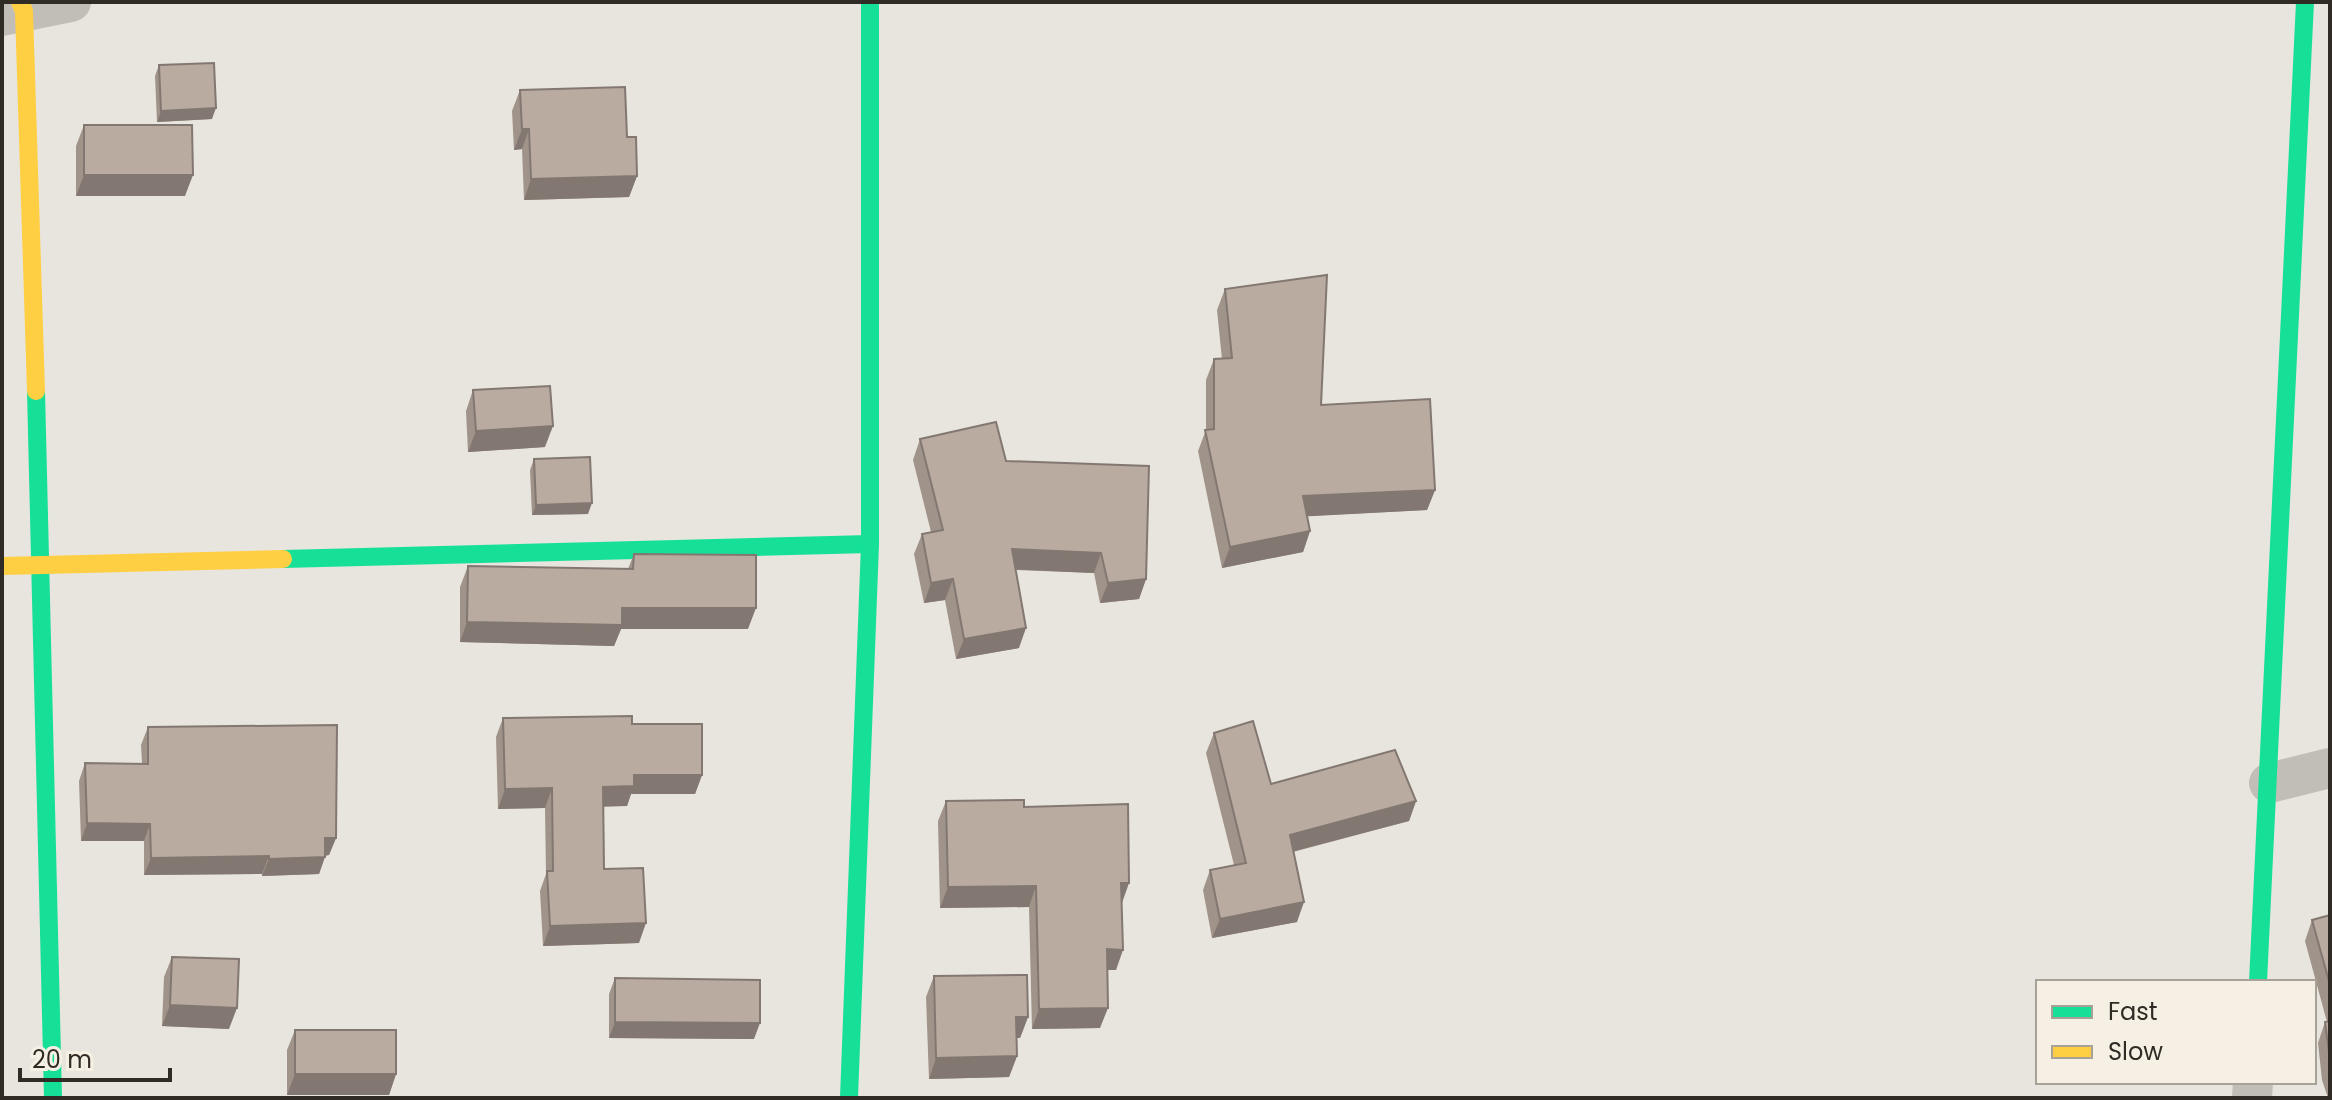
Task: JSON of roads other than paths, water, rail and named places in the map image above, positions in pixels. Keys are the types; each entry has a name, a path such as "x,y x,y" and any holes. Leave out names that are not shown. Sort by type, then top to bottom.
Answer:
{"street":[{"path":"53,1098 42,565 15,10 71,2"},
{"path":"849,1098 870,544 870,2"},
{"path":"2258,980 2305,2"},
{"path":"2,566 870,544"},
{"path":"2269,783 2330,768"}]}
